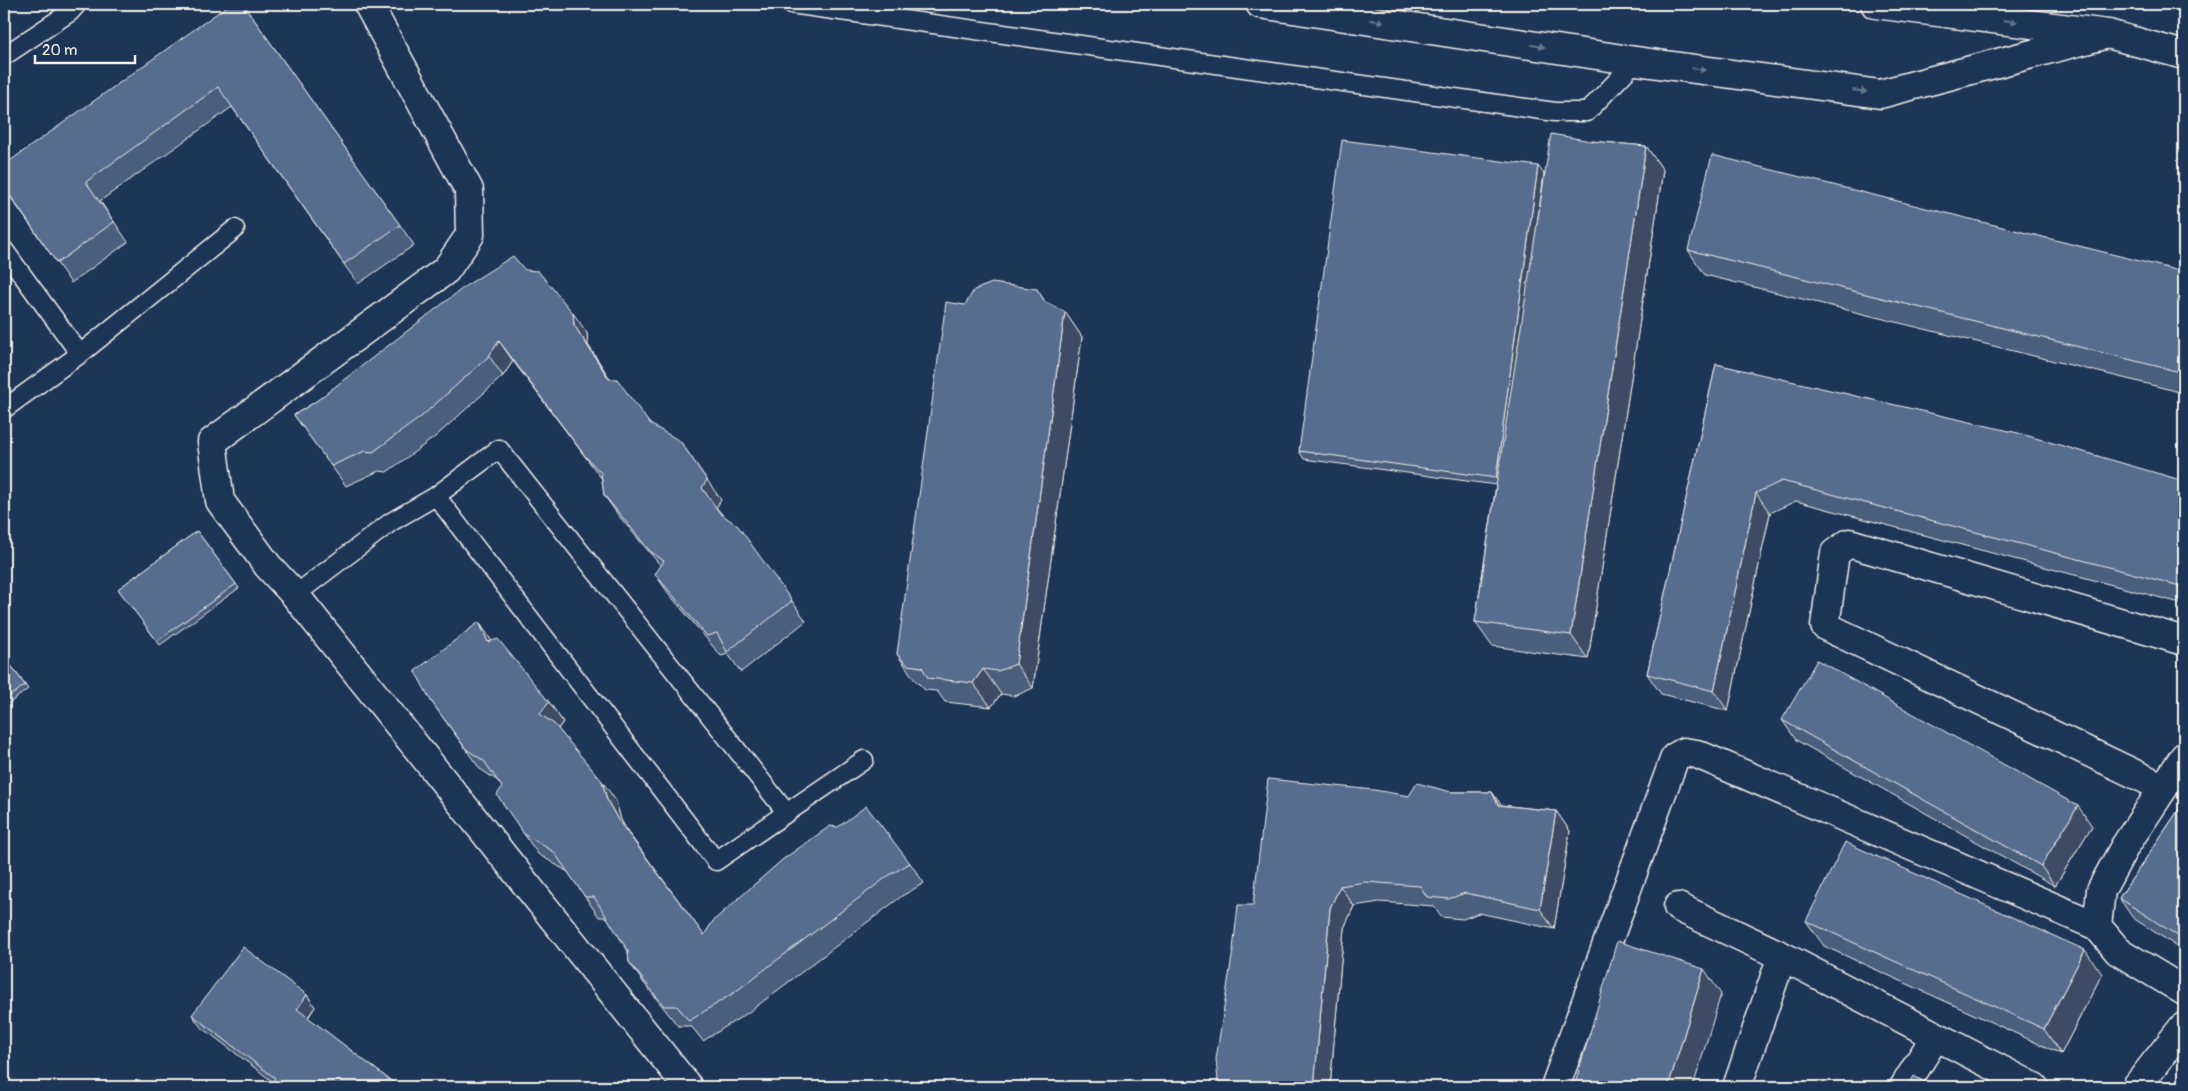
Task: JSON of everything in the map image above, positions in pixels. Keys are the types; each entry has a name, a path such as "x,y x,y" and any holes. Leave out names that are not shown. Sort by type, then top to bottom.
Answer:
{"street":[{"path":"368,4 469,190 470,235 446,270 212,442 220,502 268,566 295,595 688,1087"},
{"path":"1260,4 1636,61 1880,94 2108,34"},
{"path":"1875,4 2108,34 2184,55"},
{"path":"2162,787 1825,626 1834,553 1849,544 2184,640"},
{"path":"1555,1087 1675,757 1684,752 1697,754 2097,926 2118,951 2184,991"},
{"path":"2097,926 2101,890 2124,846 2184,757"},
{"path":"1678,907 1782,956 2034,1087"},
{"path":"1737,1087 1782,956"},
{"path":"2136,1087 2184,1026"},
{"path":"1904,1087 1935,1037"}],"lane":[{"path":"4,56 70,12 77,4"},
{"path":"791,4 1555,112 1587,112 1636,61"},
{"path":"4,409 80,354 235,229"},
{"path":"4,250 80,354"},
{"path":"295,595 391,522 436,496 499,448 786,812"},
{"path":"436,496 716,861 864,760"}],"building":[{"path":"230,4 243,4 400,225 344,264 218,87 86,182 114,222 57,263 4,187 4,165"},
{"path":"1551,134 1591,141 1646,146 1571,635 1475,622"},
{"path":"1342,140 1538,166 1496,478 1299,451"},
{"path":"1712,155 2184,272 2184,373 1688,250"},
{"path":"513,256 525,270 538,271 573,313 574,325 609,379 617,379 650,424 680,441 707,480 702,488 720,513 738,526 792,601 727,652 717,633 707,636 655,574 664,561 650,551 604,495 601,473 585,456 499,341 489,356 421,417 373,452 365,451 331,466 294,415 315,402 467,285"},
{"path":"992,283 1037,289 1045,302 1065,312 1016,664 998,671 983,669 973,683 928,678 922,667 907,665 897,654 946,302 965,305 974,290"},
{"path":"1716,364 2018,433 2184,481 2184,587 1782,481 1756,493 1714,691 1647,674"},
{"path":"197,531 236,584 157,641 118,589"},
{"path":"479,622 488,642 498,639 549,702 540,714 554,724 602,781 607,800 618,820 704,935 713,921 782,860 830,826 838,827 866,806 910,863 888,876 735,992 689,1021 677,1006 664,1006 629,962 628,951 594,897 585,897 554,852 524,834 497,795 502,787 484,761 466,749 431,701 415,671"},
{"path":"4,656 25,685 4,701"},
{"path":"1817,660 2078,806 2041,866 1782,720"},
{"path":"1268,779 1374,790 1409,796 1417,783 1451,792 1492,792 1498,805 1556,811 1540,909 1465,893 1449,899 1427,897 1420,886 1365,882 1340,886 1330,908 1314,1087 1214,1087 1218,1081 1216,1059 1238,905 1253,905"},
{"path":"2184,802 2184,934 2181,938 2119,898"},
{"path":"1845,842 2085,950 2044,1029 1806,921"},
{"path":"1617,941 1704,969 1668,1087 1574,1087"},
{"path":"243,947 307,995 297,1009 399,1087 268,1087 275,1078 192,1015"},
{"path":"1914,1076 1933,1087 1908,1087"}]}
